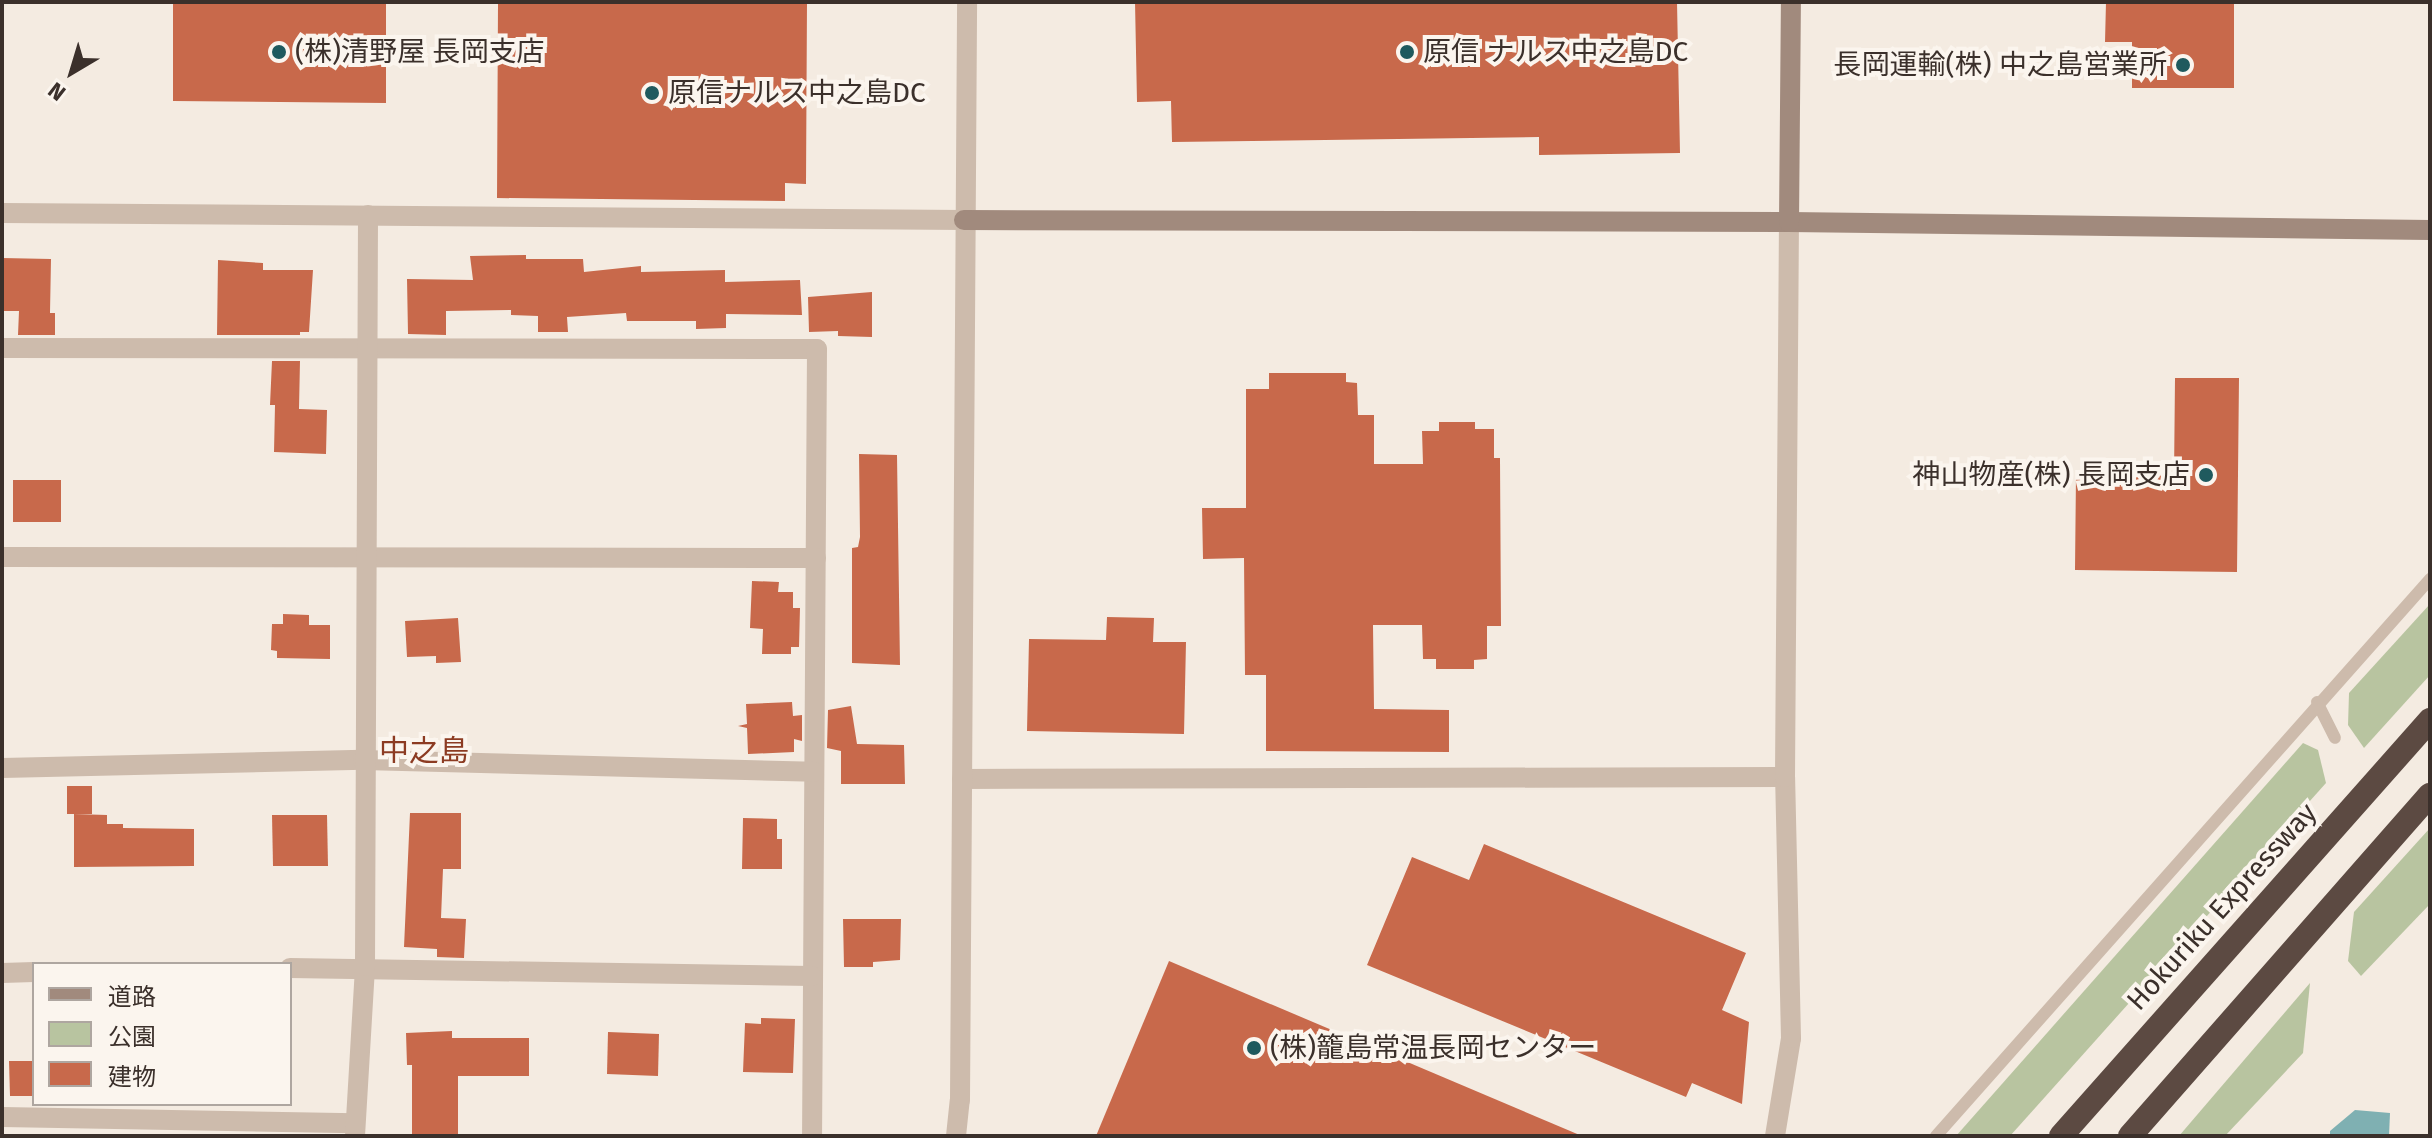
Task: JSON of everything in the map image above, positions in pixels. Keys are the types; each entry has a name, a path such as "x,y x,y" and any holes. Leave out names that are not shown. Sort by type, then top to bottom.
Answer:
{"highway":[{"name":"Hokuriku Expressway","path":"2061,1136 2430,720"},
{"path":"2130,1136 2430,795"}],"street":[{"path":"956,1136 960,1100 967,2"},
{"path":"1775,1136 1791,1038 1785,777 1791,2"},
{"path":"2,213 1789,222 2430,230"},
{"path":"2,1117 355,1129 365,966 363,760 368,215"},
{"path":"2,348 817,349 812,1136"},
{"path":"2,557 816,558"},
{"path":"2,768 363,760 814,772"},
{"path":"962,779 1785,777"},
{"path":"292,968 365,966 812,976"},
{"path":"2,973 32,972"}],"lane":[{"path":"1936,1136 2317,702 2430,579"},
{"path":"2317,702 2335,738"}],"green space":[{"path":"2430,604 2430,675 2364,748 2348,725 2349,693"},
{"path":"2303,743 2318,750 2326,783 2010,1136 1956,1136"},
{"path":"2430,828 2430,904 2361,976 2348,961 2354,912"},
{"path":"2310,983 2303,1053 2225,1136 2179,1136"}],"water":[{"path":"2355,1110 2390,1113 2389,1136 2330,1136 2330,1131"}],"building":[{"name":"(株)清野屋 長岡支店","path":"173,2 386,2 386,103 173,101"},
{"name":"原信ナルス中之島DC","path":"498,2 807,2 806,184 785,183 785,201 497,198"},
{"name":"原信 ナルス中之島DC","path":"1135,2 1677,2 1680,153 1539,155 1539,137 1172,142 1171,101 1137,102"},
{"name":"長岡運輸(株) 中之島営業所","path":"2106,2 2234,2 2234,88 2132,88 2132,42 2105,42"},
{"path":"526,255 526,259 583,259 584,272 641,266 641,272 725,270 725,282 800,280 802,315 726,314 726,328 696,329 696,321 627,321 626,313 567,317 568,332 538,332 538,316 511,315 511,310 446,311 446,335 408,334 407,279 473,280 470,256"},
{"path":"2,258 51,259 50,313 55,313 55,335 18,335 19,311 2,311"},
{"path":"218,260 263,263 263,270 313,270 309,332 300,332 300,335 217,335"},
{"path":"872,292 872,337 838,336 838,331 809,332 808,297"},
{"path":"272,361 300,361 299,409 327,410 326,454 274,452 275,405 270,405"},
{"path":"1269,373 1346,373 1346,382 1357,383 1358,415 1374,415 1374,464 1423,464 1422,431 1439,431 1439,422 1475,422 1475,429 1494,429 1494,458 1500,458 1501,626 1487,626 1487,659 1474,660 1474,669 1436,669 1436,659 1423,659 1422,625 1373,625 1374,709 1449,710 1449,752 1266,751 1266,675 1245,675 1244,558 1203,559 1202,508 1246,508 1246,389 1269,389"},
{"name":"神山物産(株) 長岡支店","path":"2175,378 2239,378 2237,572 2075,570 2076,474 2174,476"},
{"path":"859,454 897,455 900,665 852,663 852,548 858,547 860,537"},
{"path":"13,480 61,480 61,522 13,522"},
{"path":"752,581 779,582 778,592 793,592 793,608 800,608 799,647 791,647 791,654 762,654 763,629 750,628"},
{"path":"283,614 309,615 309,625 330,625 330,659 277,658 277,651 271,650 272,624 283,624"},
{"path":"1107,617 1154,618 1153,642 1186,642 1184,734 1027,731 1029,639 1106,640"},
{"path":"458,618 461,662 436,663 436,656 407,657 405,621"},
{"path":"792,702 793,716 802,715 802,741 794,739 794,752 748,754 747,728 738,726 747,724 746,704"},
{"path":"851,706 857,744 904,745 905,784 841,784 841,751 827,748 828,710"},
{"path":"67,786 92,786 92,814 67,814"},
{"path":"410,813 461,813 461,869 443,869 441,918 466,919 464,958 437,957 437,949 404,947"},
{"path":"74,814 107,815 107,824 123,824 123,828 194,829 194,866 74,867"},
{"path":"272,815 327,815 328,866 273,866"},
{"path":"743,818 777,819 777,839 782,839 782,869 742,869"},
{"path":"1484,844 1746,953 1722,1010 1749,1022 1742,1104 1692,1083 1686,1097 1367,965 1412,857 1469,880"},
{"path":"843,919 901,919 900,960 873,962 873,967 844,967"},
{"name":"(株)籠島常温長岡センター","path":"1169,961 1582,1136 1096,1136"},
{"path":"761,1018 795,1019 793,1073 743,1072 745,1023 761,1024"},
{"path":"452,1031 452,1038 529,1038 529,1076 458,1076 458,1136 412,1136 412,1065 407,1065 406,1033"},
{"path":"608,1032 659,1034 658,1076 607,1074"},
{"path":"9,1061 32,1061 32,1096 10,1096"}],"place":[{"name":"(株)清野屋 長岡支店","path":"279,52"},
{"name":"原信 ナルス中之島DC","path":"1407,52"},
{"name":"長岡運輸(株) 中之島営業所","path":"2183,65"},
{"name":"原信ナルス中之島DC","path":"652,93"},
{"name":"神山物産(株) 長岡支店","path":"2206,475"},
{"name":"(株)籠島常温長岡センター","path":"1254,1048"}],"district":[{"name":"中之島","path":"424,751"}]}
